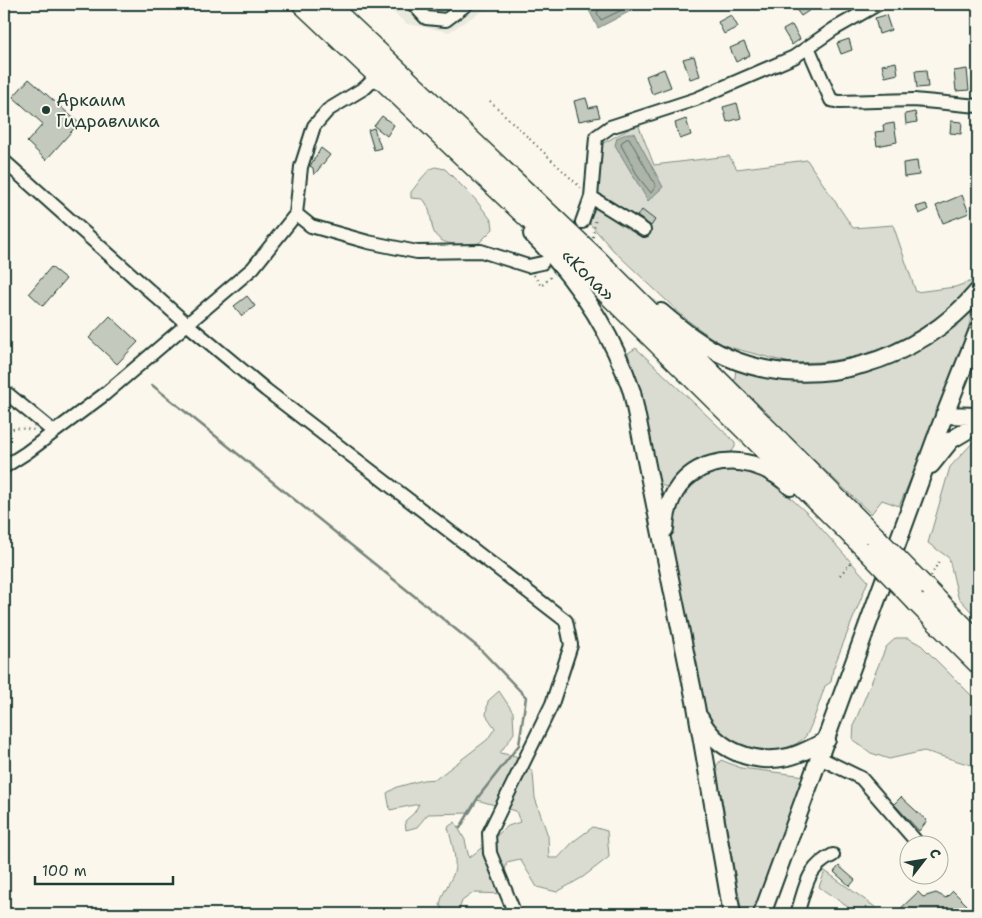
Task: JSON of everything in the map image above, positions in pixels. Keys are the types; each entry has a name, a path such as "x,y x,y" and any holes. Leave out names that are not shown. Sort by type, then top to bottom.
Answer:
{"highway":[{"name":"«Кола»","path":"302,4 484,174 689,373 865,549"},
{"name":"«Кола»","path":"328,4 599,261 865,549"},
{"path":"865,549 926,582 975,636"},
{"path":"865,549 978,664"}],"main road":[{"path":"484,174 506,207 576,282 593,307 613,343 636,407 696,706 732,914"},
{"path":"599,261 703,344 736,360 780,370 814,372 836,370 892,354 937,330 955,315 978,291"},
{"path":"762,914 944,415 978,330"},
{"path":"944,415 978,416"},
{"path":"922,477 947,445 963,432 978,424"},
{"path":"665,548 667,512 678,488 700,470 716,463 736,461 765,467 781,477 830,524 865,549"},
{"path":"696,706 705,727 718,742 730,750 749,756 764,758 790,756 827,740"}],"street":[{"path":"412,4 426,18 446,20 467,4"},
{"path":"582,222 595,199 596,137 610,128 696,99 749,78 794,57 834,29 878,4"},
{"path":"808,46 831,100 839,102 914,100 978,106"},
{"path":"4,467 105,394 253,268 296,214 301,167 314,126 328,110 366,87 378,75"},
{"path":"4,161 188,325 266,390 566,621 571,645 552,704 489,833 490,853 515,914"},
{"path":"595,199 644,230"},
{"path":"296,214 311,226 368,242 417,252 481,251 500,255 528,266 542,263"},
{"path":"4,391 54,432"},
{"path":"820,758 861,778 912,836"},
{"path":"797,914 814,868 820,862 833,855"}],"path":[{"path":"490,101 595,199 593,239"},
{"path":"528,266 541,286 552,276"},
{"path":"4,434 15,428 54,432"},
{"path":"840,574 865,549"},
{"path":"926,582 940,559"}],"shaded area":[{"path":"383,4 493,4 449,32 407,24"},
{"path":"638,124 654,165 729,156 737,169 807,160 853,228 893,225 916,292 955,287 978,279 962,301 899,346 856,357 821,362 790,363 721,345 686,319 613,250 590,224 600,145"},
{"path":"435,167 445,169 475,199 492,221 493,229 479,243 457,244 438,238 434,232 427,205 423,199 411,198 411,192 425,175"},
{"path":"972,312 961,363 899,506 882,500 871,514 734,384 736,369 772,378 804,381 834,380 862,374 915,349"},
{"path":"636,348 735,442 735,447 729,455 665,487 657,480 628,353"},
{"path":"978,437 978,619 958,597 949,558 928,543 950,467"},
{"path":"740,468 768,477 810,516 868,581 833,669 831,682 825,686 813,721 805,737 786,748 774,750 762,751 737,746 719,735 708,719 668,526 685,488 711,471"},
{"path":"896,638 908,638 921,645 978,702 978,776 971,765 924,751 889,759 871,753 853,740 854,724 886,647"},
{"path":"499,691 513,712 514,733 500,753 520,757 533,773 535,798 548,836 549,858 558,858 574,841 593,827 607,831 609,857 583,877 557,892 537,887 520,859 507,862 504,874 511,894 473,893 462,901 459,910 445,913 440,905 455,870 454,851 448,827 455,822 465,840 469,858 508,826 520,822 516,811 477,800 469,813 428,814 417,827 406,830 405,821 414,813 419,804 390,810 387,793 397,787 423,780 436,779 487,740 495,728 486,715 488,701"},
{"path":"721,760 741,768 806,776 755,914 742,914 716,766"},
{"path":"825,871 882,914 854,914 848,907 819,887"}],"water":[{"path":"601,4 639,4 640,6 598,28 589,10"},
{"path":"628,133 634,133 663,187 648,201 615,145 617,138"}],"building":[{"path":"792,4 819,4 801,16"},
{"path":"731,15 738,27 724,34 718,22"},
{"path":"886,15 891,30 879,34 875,18"},
{"path":"792,25 800,39 792,45 783,30"},
{"path":"849,39 852,50 841,54 837,43"},
{"path":"744,42 750,55 736,62 730,48"},
{"path":"694,56 700,76 690,79 683,59"},
{"path":"896,62 898,74 885,77 882,65"},
{"path":"664,69 671,87 652,94 646,76"},
{"path":"967,69 969,90 956,91 954,71"},
{"path":"926,70 928,87 917,88 915,71"},
{"name":"Аркаим Гидравлика","path":"29,79 79,123 46,160 27,142 43,124 13,97"},
{"path":"586,98 589,108 597,106 600,117 579,121 574,101"},
{"path":"737,103 741,118 727,122 723,107"},
{"path":"915,112 917,122 906,124 905,114"},
{"path":"382,116 394,125 387,136 374,126"},
{"path":"686,119 691,135 680,139 675,123"},
{"path":"951,121 962,122 961,134 950,133"},
{"path":"894,123 897,142 877,146 875,132 884,131 883,125"},
{"path":"374,128 381,148 374,150 368,130"},
{"path":"321,148 330,155 314,175 313,168 310,166"},
{"path":"917,161 919,175 904,177 903,163"},
{"path":"962,195 969,213 943,223 936,206"},
{"path":"926,204 928,210 919,214 916,207"},
{"path":"642,210 655,220 651,226 637,216"},
{"path":"51,267 66,279 43,306 29,293"},
{"path":"247,296 255,306 242,316 234,306"},
{"path":"110,316 138,342 117,364 89,338"},
{"path":"901,797 927,821 919,831 894,804"},
{"path":"839,866 855,880 850,886 834,872"},
{"path":"953,891 971,909 965,914 895,914 918,892 923,897 936,893 946,898"}],"waterway":[{"path":"152,385 479,648 526,697 519,745 479,796 460,828"}],"place":[{"name":"Аркаим Гидравлика","path":"46,110"}]}
